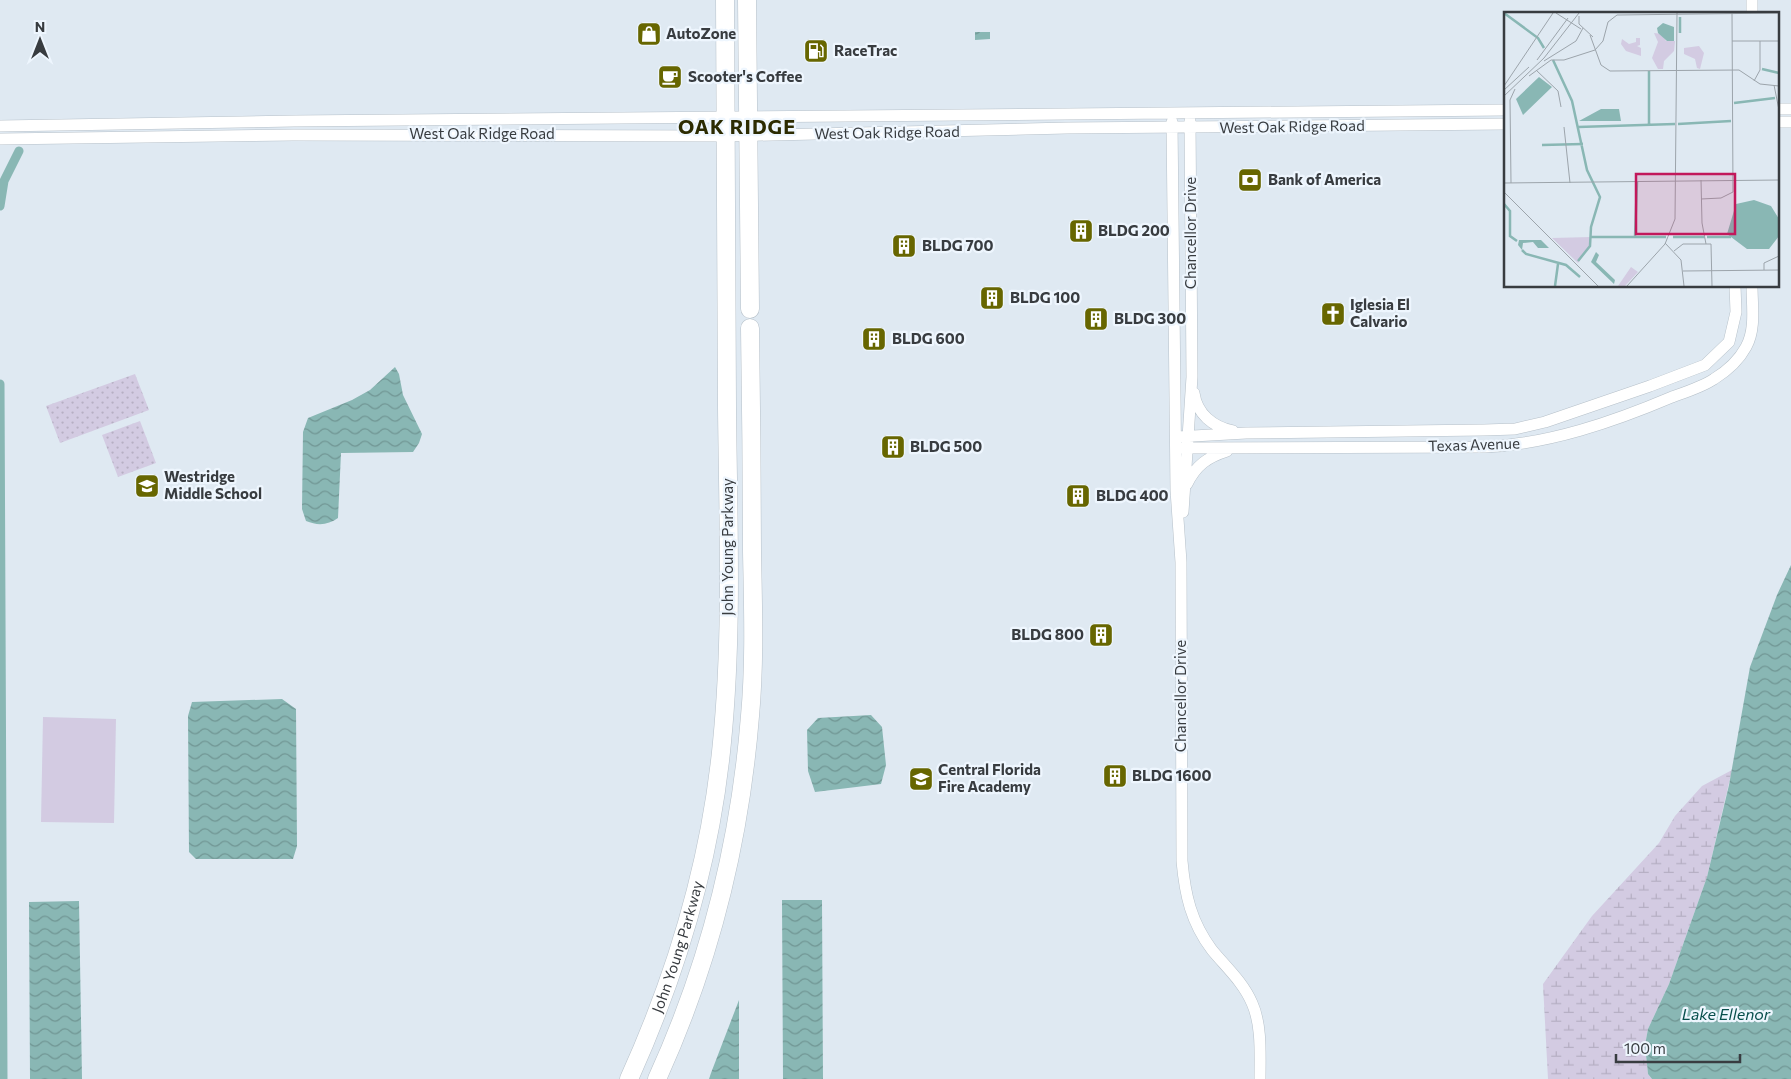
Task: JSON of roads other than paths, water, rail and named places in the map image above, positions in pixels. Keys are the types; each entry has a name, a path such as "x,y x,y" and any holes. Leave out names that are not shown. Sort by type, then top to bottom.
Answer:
{"highway":[{"name":"John Young Parkway","path":"629,1079 649,1033 673,968 702,866 712,816 722,744 727,673 725,0"},
{"path":"747,0 750,309"},
{"name":"John Young Parkway","path":"657,1079 689,999 715,918 728,865 743,785 752,677 750,328"},
{"path":"712,816 716,843 728,865"},
{"path":"702,866 712,890 715,918"}],"street":[{"path":"1778,109 1791,109"},
{"name":"West Oak Ridge Road","path":"0,126 263,121 1190,115 1504,110"},
{"path":"968,131 977,123 1053,121 1078,115"},
{"name":"Chancellor Drive","path":"1172,115 1185,490 1180,562"},
{"name":"Chancellor Drive","path":"1190,115 1192,377 1176,490 1180,562 1185,892 1190,912 1199,932 1244,987 1252,1004 1258,1025 1260,1079"},
{"path":"1485,124 1491,118 1504,118"},
{"path":"416,120 416,134"},
{"path":"141,137 148,130 235,130 263,121"},
{"path":"1778,122 1791,122"},
{"name":"West Oak Ridge Road","path":"0,139 416,134 749,136 1067,128 1504,124"},
{"name":"Texas Avenue","path":"1182,442 1246,433 1515,429 1545,422 1705,365 1729,342 1736,312 1735,288"},
{"name":"Texas Avenue","path":"1182,442 1238,448 1499,446 1570,433 1658,403 1713,380 1728,368 1746,346 1751,334 1752,288"},
{"path":"1192,377 1195,401 1210,423 1225,429 1246,433"},
{"path":"1185,490 1192,473 1203,461 1238,448"}],"water":[{"path":"975,32 990,32 990,39 975,40"},
{"path":"395,367 399,374 403,395 422,434 419,443 413,452 341,453 338,518 323,524 306,521 302,509 303,432 308,418 352,400 370,390"},
{"name":"Lake Ellenor","path":"1791,565 1791,1079 1652,1079 1648,1074 1645,1045 1648,1029 1669,984 1707,877 1729,785 1750,667 1777,595"},
{"path":"282,699 296,709 297,846 293,859 196,859 189,852 188,716 192,702"},
{"path":"871,715 882,727 886,765 881,784 815,792 808,771 807,730 818,718"},
{"path":"782,900 822,900 823,1079 783,1079"},
{"path":"79,901 82,1079 30,1079 29,902"},
{"path":"739,1000 739,1079 709,1079 711,1073"}],"waterway":[{"path":"0,206 4,181 19,151"},
{"path":"0,384 3,1079"}],"place":[{"name":"AutoZone","path":"649,34"},
{"name":"RaceTrac","path":"816,51"},
{"name":"Scooter's Coffee","path":"670,77"},
{"name":"Bank of America","path":"1250,180"},
{"name":"BLDG 200","path":"1081,231"},
{"name":"BLDG 700","path":"904,246"},
{"name":"BLDG 100","path":"992,298"},
{"name":"Iglesia El Calvario","path":"1333,314"},
{"name":"BLDG 300","path":"1096,319"},
{"name":"BLDG 600","path":"874,339"},
{"name":"BLDG 500","path":"893,447"},
{"name":"Westridge Middle School","path":"147,486"},
{"name":"BLDG 400","path":"1078,496"},
{"name":"BLDG 800","path":"1101,635"},
{"name":"BLDG 1600","path":"1115,776"},
{"name":"Central Florida Fire Academy","path":"921,779"}],"district":[{"name":"OAK RIDGE","path":"737,127"}]}
